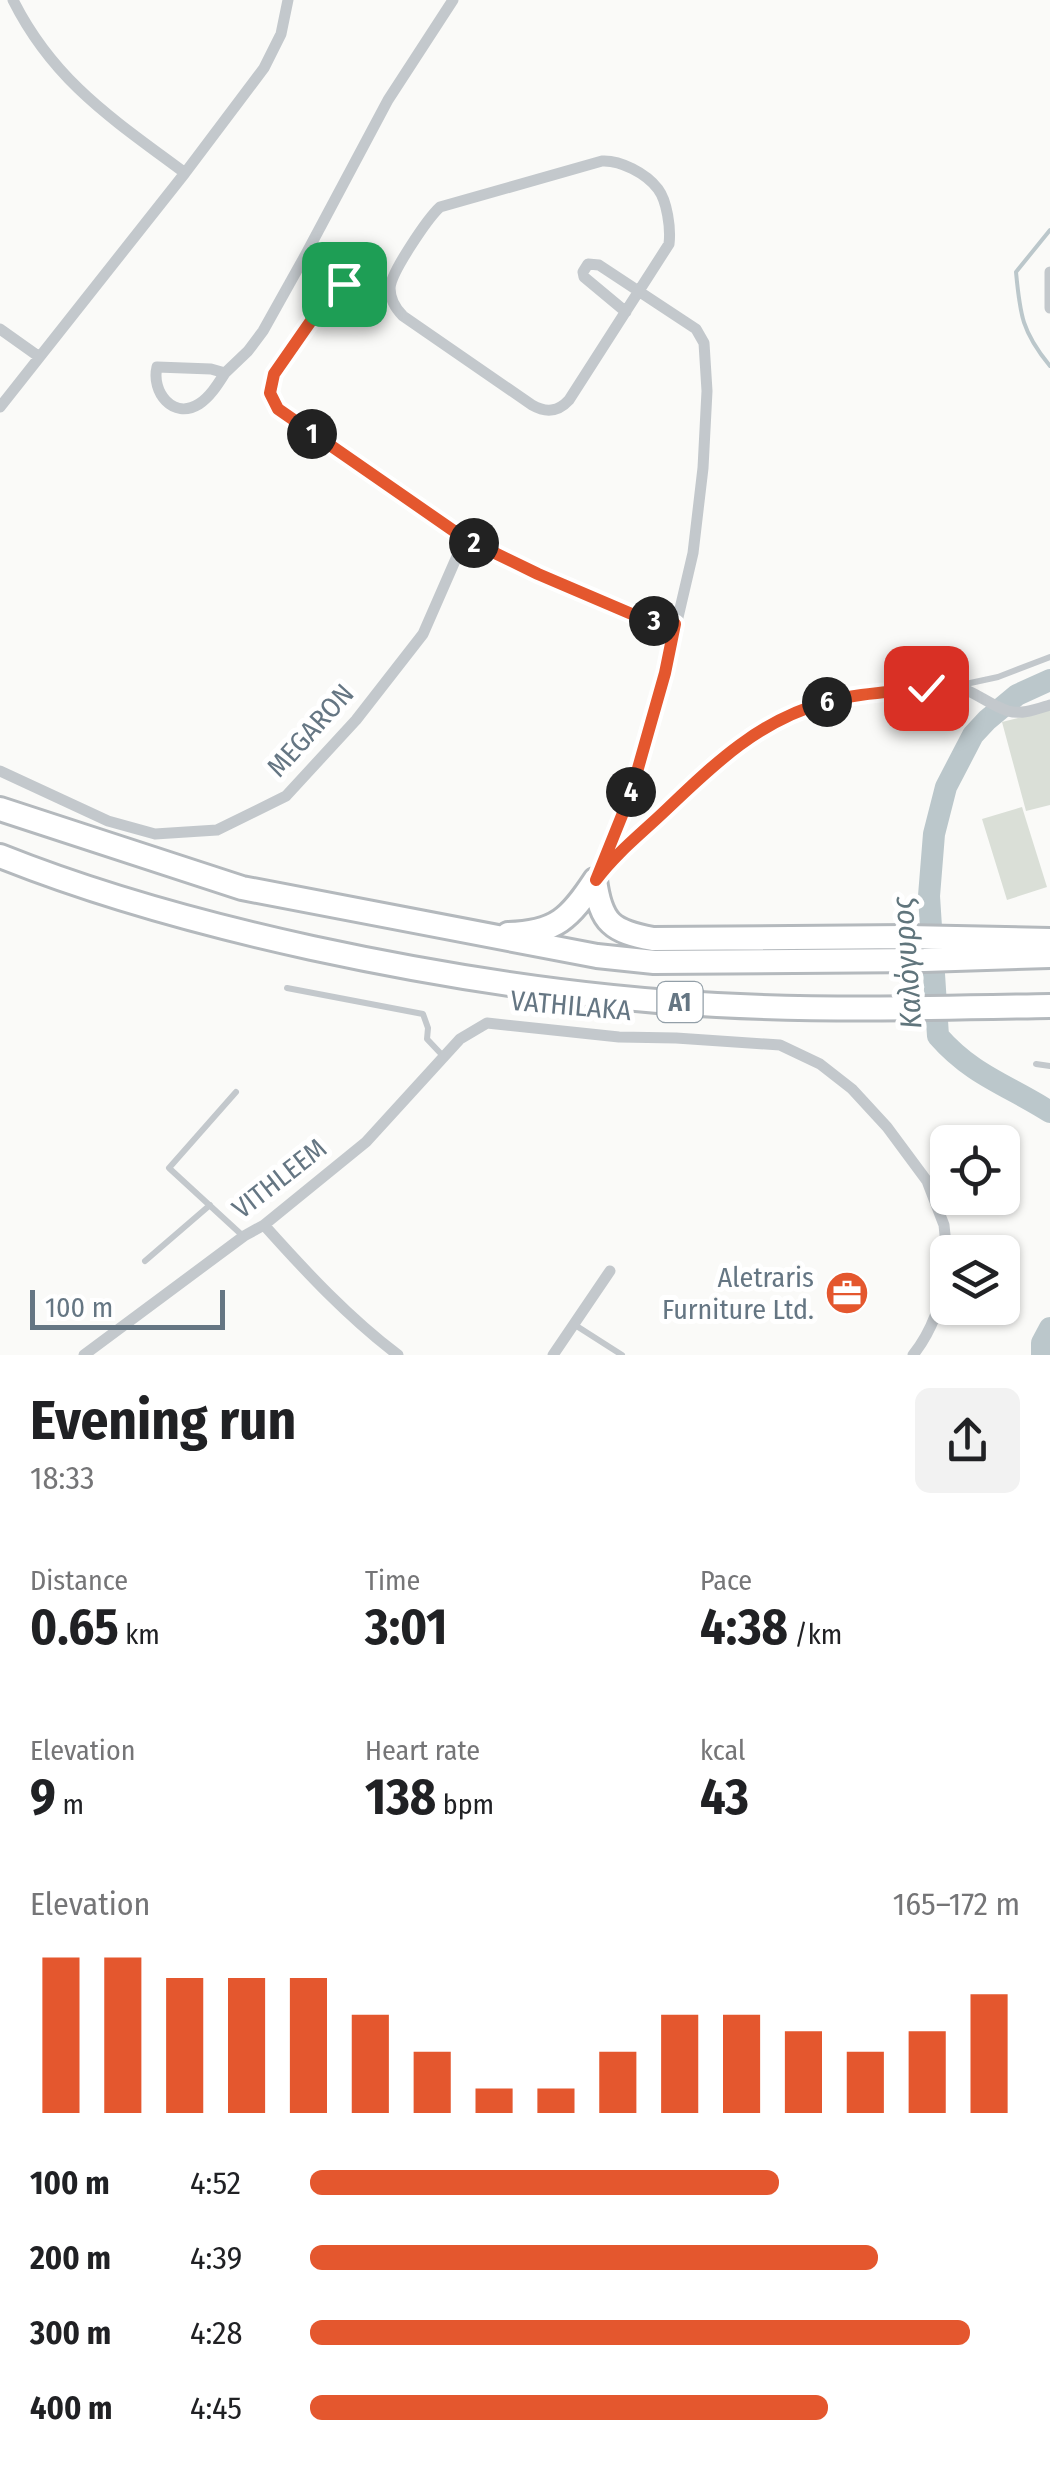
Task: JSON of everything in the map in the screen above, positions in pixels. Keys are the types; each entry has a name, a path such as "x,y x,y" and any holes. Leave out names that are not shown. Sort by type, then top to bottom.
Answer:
{"highway":[{"path":"0,801 42,823"},
{"name":"A1","path":"0,809 242,888 563,951 654,962 1040,957"},
{"name":"A1","path":"0,856 144,905 251,934 434,974 718,1006 926,1016 1040,1013"},
{"path":"480,935 524,934 558,923 571,914 596,880"},
{"path":"596,880 598,898 608,920 622,933 654,939 1050,940"}],"street":[{"path":"13,0 40,46 67,79 101,110 185,173"},
{"path":"0,407 271,58 288,0"},
{"path":"225,373 157,368 156,386 166,402 194,407 248,351 306,254 388,100 453,0"},
{"path":"608,160 622,164 660,191 670,234 669,244 626,312 570,400 561,408 544,411 403,316 394,306 390,286 394,274 440,207 608,160"},
{"path":"306,254 318,263"},
{"path":"341,286 329,289 320,284 315,274 318,263 327,257 338,257 346,264 348,274 331,304 313,318 272,378 274,404 464,538 641,618 675,624"},
{"path":"596,880 631,793 693,553 707,390 706,352 696,329 597,264 586,266 586,279 626,312"},
{"path":"1050,272 1050,308"},
{"path":"313,318 320,284"},
{"path":"0,329 38,356"},
{"name":"MEGARON","path":"0,771 108,821 155,834 217,830 286,796 356,720 423,634 464,538"},
{"path":"596,880 612,859 740,742 786,715 840,699 954,686 1003,709 1025,712 1050,705"},
{"name":"VITHLEEM","path":"84,1355 264,1225 366,1142 460,1039 486,1022"},
{"name":"VATHILAKA","path":"486,1022 619,1037 780,1045 820,1064 852,1089 887,1127 927,1181 945,1235"},
{"path":"264,1225 356,1321 398,1355"},
{"path":"553,1355 610,1271"},
{"name":"VATHILAKA","path":"913,1355 932,1325"}],"lane":[{"path":"954,686 998,677 1050,657"},
{"path":"287,988 423,1014 427,1039 445,1058"},
{"path":"1036,1064 1050,1066"},
{"path":"236,1092 170,1168 244,1236"},
{"path":"145,1261 210,1205"},
{"path":"574,1325 622,1355"}],"shaded area":[{"path":"1050,710 1050,805 1026,811 1002,722"},
{"path":"1022,807 1047,887 1007,900 982,819"}],"waterway":[{"name":"Καλόγυρος","path":"1050,230 1016,272 1024,322 1050,366"},
{"name":"Καλόγυρος","path":"1050,680 1017,695 973,735 946,787 934,834 929,896 938,1036 978,1071 1050,1112"},
{"name":"Καλόγυρος","path":"1042,1355 1042,1343 1050,1328"}],"place":[{"name":"Aletraris Furniture Ltd.","path":"847,1293"}],"route":[{"path":"344,284 331,304 313,318 274,374 270,393 278,409 464,538 641,618 675,624 631,793 596,880 612,859 699,778 740,742 768,724 824,702 926,688"}]}
